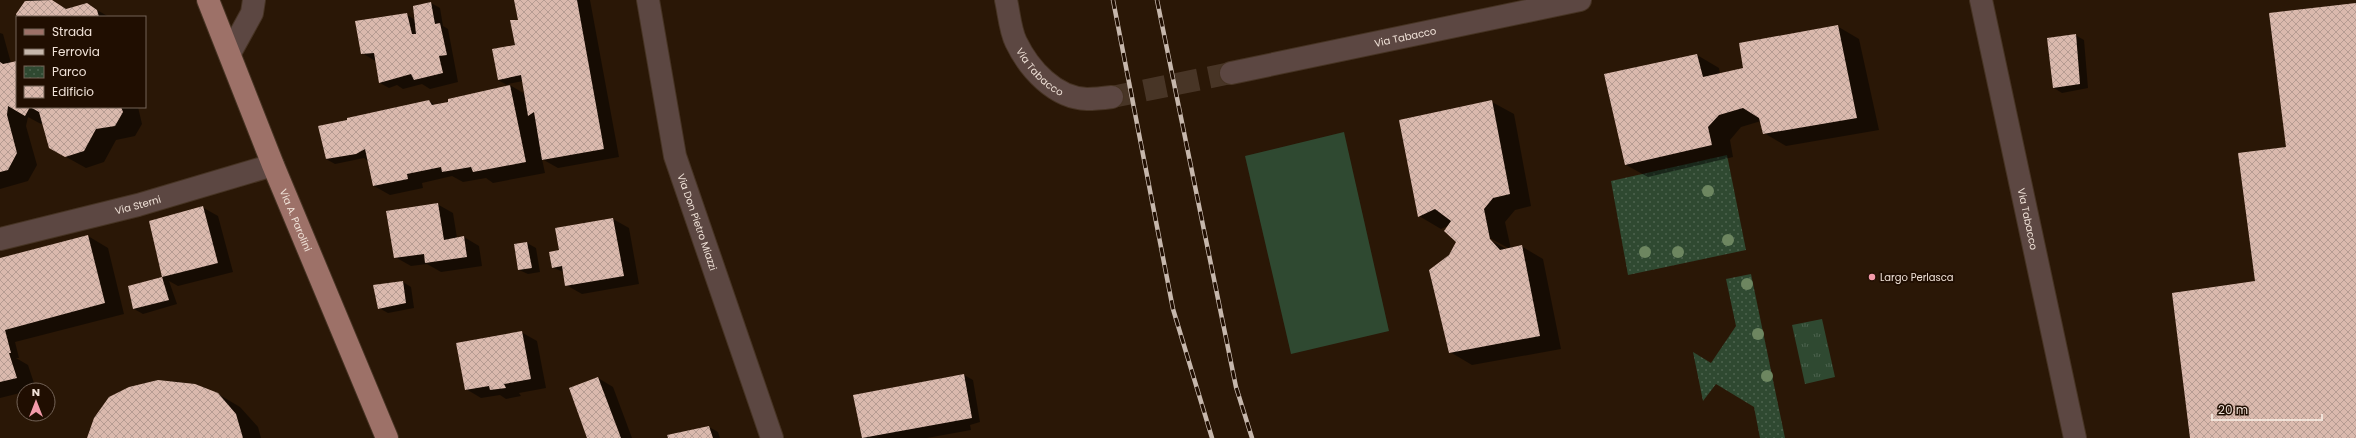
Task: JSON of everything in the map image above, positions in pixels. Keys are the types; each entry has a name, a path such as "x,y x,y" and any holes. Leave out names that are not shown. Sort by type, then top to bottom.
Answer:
{"main road":[{"name":"Via A. Parolini","path":"208,0 273,165 387,438"}],"street":[{"path":"230,53 252,13 254,0"},
{"name":"Via Don Pietro Miazzi","path":"648,0 675,156 772,438"},
{"name":"Via Tabacco","path":"1006,0 1016,41 1030,66 1049,85 1067,94 1086,99 1112,97"},
{"name":"Via Tabacco","path":"1231,74 1580,0"},
{"name":"Via Tabacco","path":"1981,0 2075,438"},
{"name":"Via Sterni","path":"0,239 138,205 273,165"}],"green space":[{"path":"1344,132 1389,331 1291,354 1245,156"},
{"path":"1727,155 1746,250 1628,275 1611,181"},
{"path":"1751,274 1785,438 1760,438 1754,407 1716,384 1703,401 1693,352 1711,363 1736,326 1726,279"},
{"path":"1822,319 1835,377 1805,384 1792,325"}],"building":[{"path":"52,0 66,9 87,3 97,10 99,16 17,16 16,14 25,1"},
{"path":"514,0 577,0 604,149 542,160 534,112 528,116 521,75 498,80 492,49 515,45 510,20 518,20"},
{"path":"431,2 435,24 440,23 447,55 439,56 443,73 414,80 411,74 379,83 374,53 361,54 355,21 407,13 412,34 416,34 413,6"},
{"path":"2356,3 2356,438 2190,438 2172,293 2255,281 2238,153 2286,147 2269,13"},
{"path":"1838,25 1857,118 1763,134 1759,118 1743,108 1719,115 1708,127 1712,145 1625,165 1604,74 1697,54 1703,77 1743,68 1739,43"},
{"path":"2076,34 2080,84 2053,88 2047,38"},
{"path":"16,61 16,108 29,108 25,116 8,106 7,115 17,153 8,170 0,172 0,62 3,64"},
{"path":"510,85 526,162 473,172 471,167 442,172 441,167 407,174 408,179 373,186 365,149 356,154 326,159 318,126 429,100 432,105 448,102 448,99"},
{"path":"1492,100 1510,194 1493,198 1484,209 1490,239 1500,250 1522,245 1540,336 1449,353 1429,270 1449,255 1456,242 1444,231 1451,221 1435,209 1418,217 1399,120"},
{"path":"32,108 121,108 123,112 115,126 96,129 84,151 65,157 49,148 39,112"},
{"path":"438,203 444,240 464,236 467,257 425,263 424,254 394,258 386,211"},
{"path":"203,206 218,263 162,277 149,221"},
{"path":"613,218 624,276 565,286 562,266 552,268 549,252 559,250 555,228"},
{"path":"88,235 105,303 5,330 11,353 9,353 17,378 0,382 0,258"},
{"path":"527,242 532,268 518,270 514,244"},
{"path":"162,277 169,300 133,309 128,286"},
{"path":"403,281 406,303 378,309 373,285"},
{"path":"522,331 531,379 504,384 506,388 490,390 489,386 465,390 456,343"},
{"path":"964,374 972,418 862,438 853,395"},
{"path":"598,377 621,438 587,438 569,388"},
{"path":"158,380 195,384 218,393 236,414 243,438 87,438 94,418 109,397 129,387"},
{"path":"709,426 713,438 668,438 667,435"}],"tunnel":[{"path":"1112,97 1231,73"}],"railway":[{"path":"1113,0 1173,309 1212,438"},
{"path":"1157,0 1236,387 1252,438"}],"place":[{"name":"Largo Perlasca","path":"1872,277"}]}
